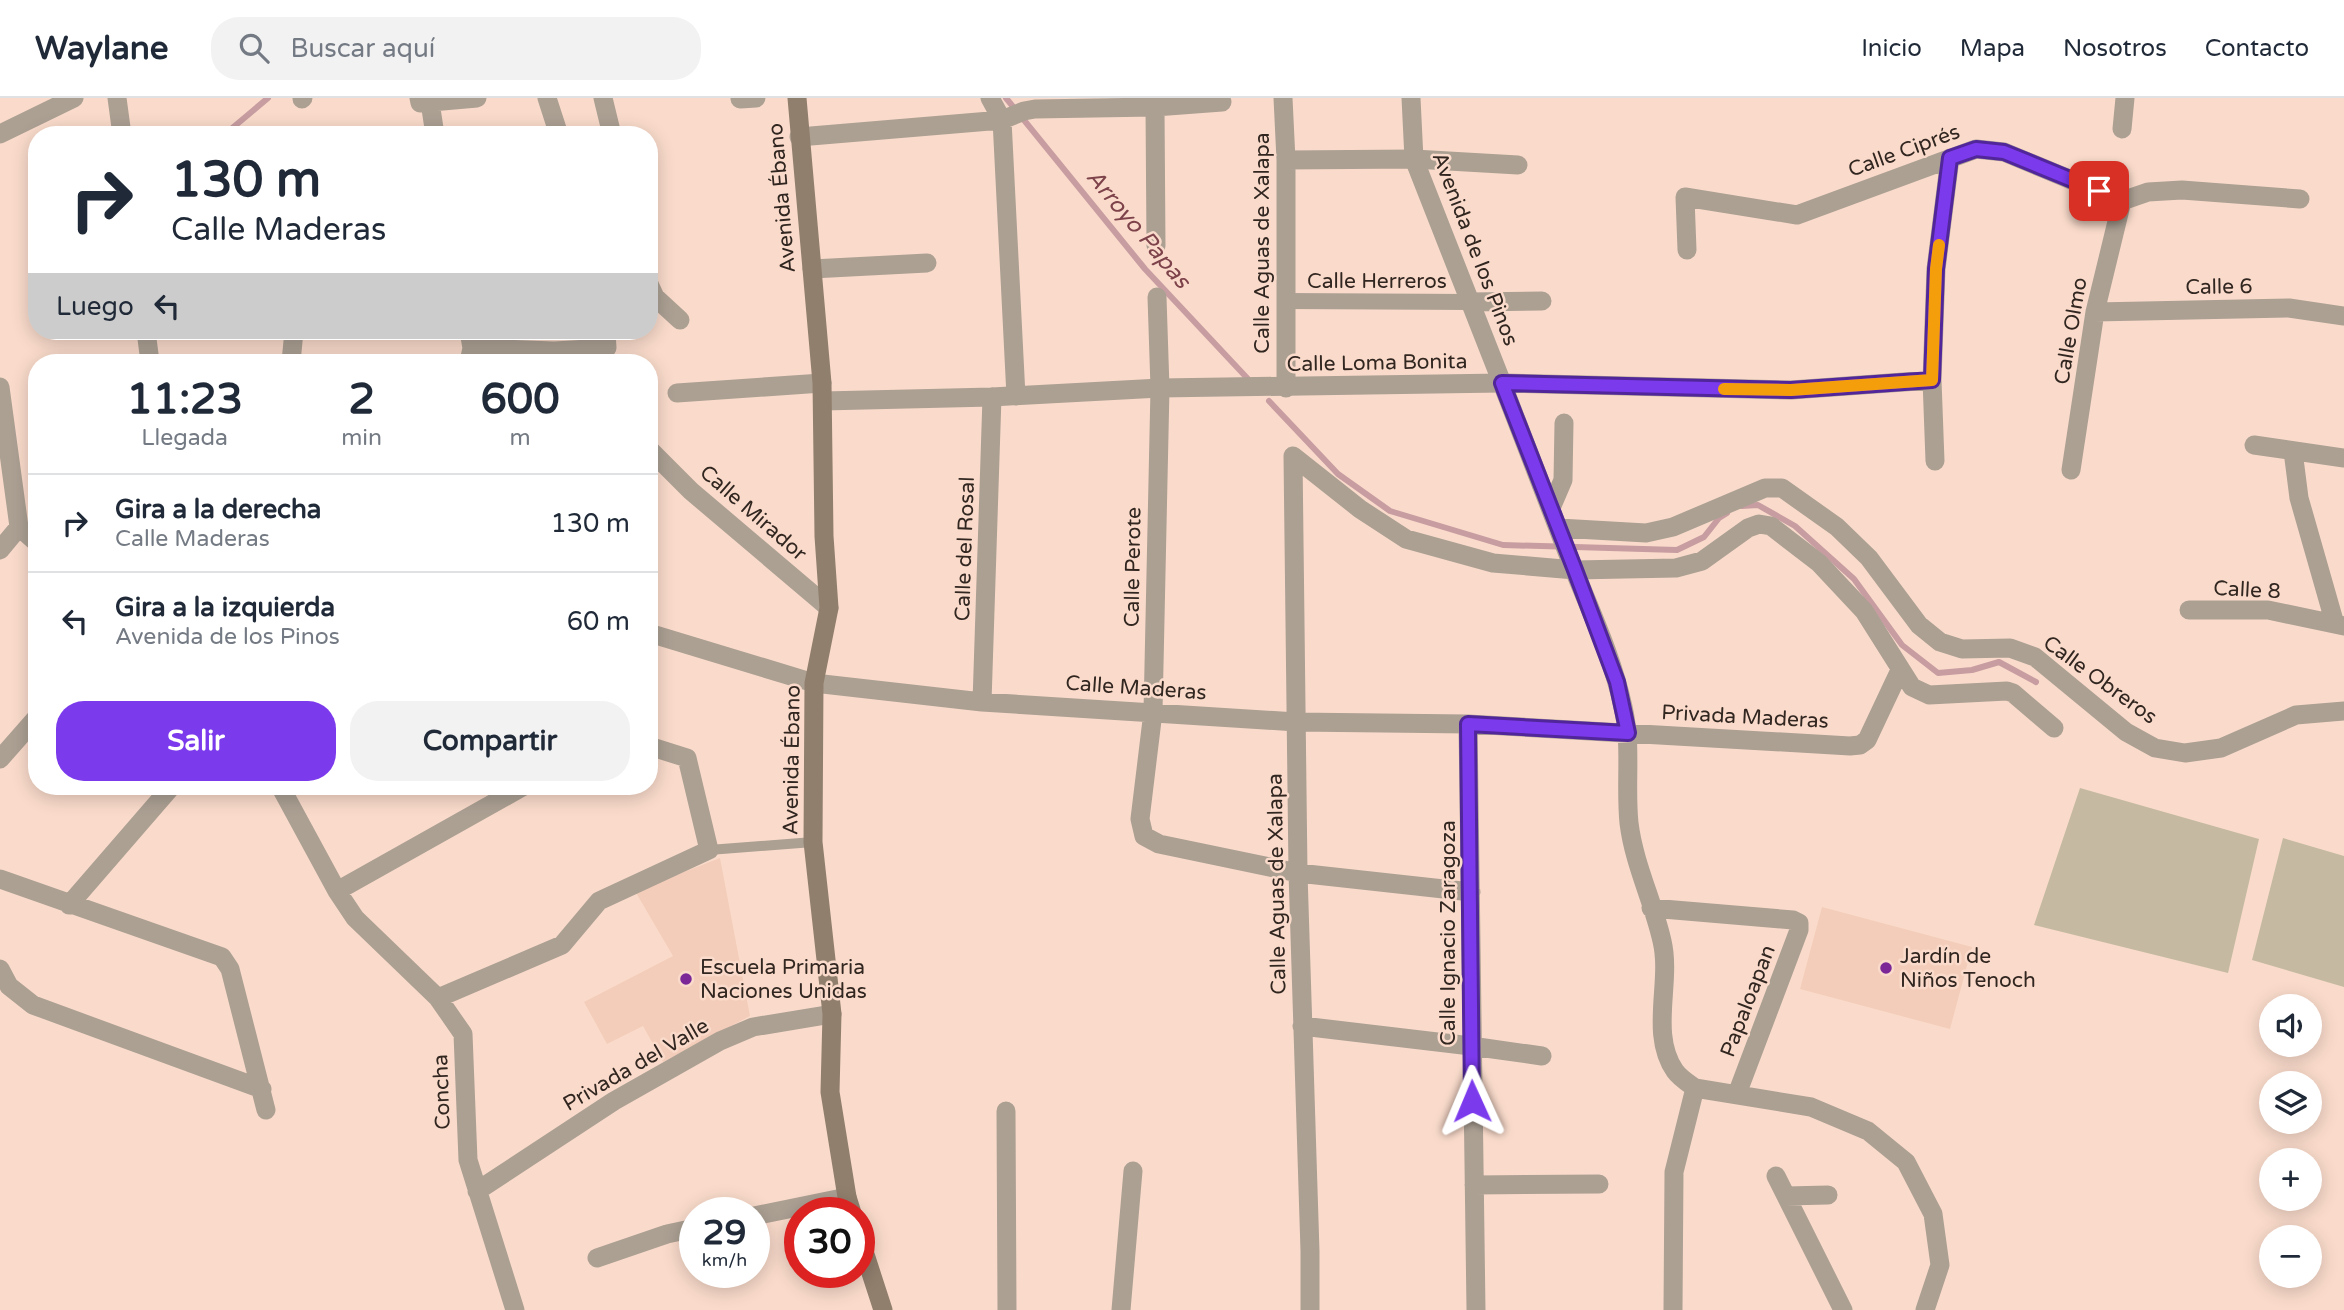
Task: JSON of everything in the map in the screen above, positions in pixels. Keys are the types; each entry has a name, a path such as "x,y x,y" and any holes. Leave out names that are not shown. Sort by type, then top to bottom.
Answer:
{"main road":[{"name":"Avenida Ébano","path":"797,98 822,392 824,536 830,608 814,683 813,842 832,1014 830,1092 848,1197"},
{"path":"875,1285 883,1310"}],"street":[{"path":"117,98 121,126"},
{"path":"433,126 423,101 477,98"},
{"path":"547,98 556,126"},
{"path":"603,98 610,126"},
{"path":"990,98 1013,115"},
{"name":"Calle Aguas de Xalapa","path":"1283,98 1286,160 1286,388"},
{"name":"Avenida de los Pinos","path":"1411,98 1414,159 1617,682 1628,733 1626,782 1630,826 1651,908 1663,942 1665,975 1662,1029 1665,1054 1676,1073 1695,1088"},
{"path":"2122,128 2125,98"},
{"path":"0,134 72,99"},
{"path":"799,137 1013,115 1222,102"},
{"path":"1155,107 1156,246"},
{"path":"1013,115 1016,396"},
{"name":"Calle Ciprés","path":"1687,250 1685,197 1797,215 1976,149 2004,152 2122,201"},
{"path":"1935,461 1932,380 1936,269 1950,158"},
{"path":"1286,160 1414,159 1518,165"},
{"path":"2122,201 2148,192 2182,190 2300,200"},
{"name":"Calle Olmo","path":"2071,470 2095,312 2122,201"},
{"path":"812,269 927,263"},
{"name":"Calle Perote","path":"1157,297 1160,388 1153,712 1140,819 1144,836 1159,844 1298,873"},
{"path":"658,300 680,320"},
{"name":"Calle Herreros","path":"1285,302 1470,302"},
{"path":"1470,302 1542,302"},
{"name":"Calle 6","path":"2095,312 2289,309 2344,316"},
{"path":"562,354 607,340"},
{"path":"470,347 536,354"},
{"name":"Calle Loma Bonita","path":"677,393 822,392 992,397 1160,388 1502,383 1791,390 1932,380"},
{"path":"0,387 19,527 28,535"},
{"name":"Calle del Rosal","path":"982,702 992,397"},
{"path":"1550,508 1563,480 1564,423"},
{"path":"2254,445 2344,458"},
{"path":"2293,451 2299,498 2340,625"},
{"name":"Calle Aguas de Xalapa","path":"1310,1310 1298,873 1293,456 1360,509 1406,539 1493,563 1573,564"},
{"name":"Calle Mirador","path":"658,458 691,491 830,608"},
{"name":"Calle Obreros","path":"1561,534 1646,533 1673,527 1765,488 1782,488 1837,527 1870,558 1919,625 1940,642 1962,649 2010,648 2035,657 2126,732 2155,748 2185,753 2221,748 2296,715 2344,711"},
{"path":"1573,564 1676,568 1702,561 1748,528 1759,524 1770,526 1819,563 1864,611 1913,687 1929,695 2007,691 2013,693 2054,728"},
{"path":"0,550 19,527"},
{"name":"Calle 8","path":"2189,610 2268,610 2340,625"},
{"name":"Calle Maderas","path":"658,637 814,683 982,702 1296,722 1468,724 1628,733"},
{"name":"Privada Maderas","path":"1628,733 1860,745 1867,740 1900,670"},
{"name":"Calle Ignacio Zaragoza","path":"1468,724 1475,1310"},
{"path":"0,759 28,727"},
{"path":"438,998 562,945 600,901 709,850 687,758 658,749"},
{"path":"69,905 164,795"},
{"name":"Concha","path":"285,795 337,891 355,918 438,998 463,1034 468,1160 515,1310"},
{"path":"337,891 508,795"},
{"path":"1298,873 1471,892"},
{"path":"0,879 222,957 230,969 266,1110"},
{"name":"Papaloapan","path":"1651,908 1793,920 1799,923 1800,930 1737,1094"},
{"path":"0,969 9,986 33,1005 262,1089"},
{"name":"Privada del Valle","path":"477,1191 614,1101 720,1041 753,1027 832,1014"},
{"path":"1302,1026 1542,1056"},
{"path":"1673,1310 1675,1172 1695,1088 1811,1107 1868,1131 1906,1163 1933,1214 1940,1265 1925,1310"},
{"path":"1006,1111 1007,1310"},
{"path":"1121,1310 1133,1171"},
{"path":"1776,1176 1843,1310"},
{"path":"1474,1185 1599,1184"},
{"path":"1786,1196 1828,1195"},
{"path":"597,1258 679,1231"}],"lane":[{"path":"709,850 813,842"}],"shaded area":[{"path":"2080,788 2259,839 2228,973 2034,925"},
{"path":"2283,838 2344,856 2344,987 2252,960"},
{"name":"Escuela Primaria Naciones Unidas","path":"720,858 750,1016 663,1062 643,1026 607,1044 584,1002 673,956 635,891"},
{"name":"Jardín de Niños Tenoch","path":"1822,907 1972,947 1950,1029 1800,989"}],"waterway":[{"name":"Arroyo Papas","path":"235,126 268,98"},
{"name":"Arroyo Papas","path":"1006,98 1145,269 1248,379"},
{"name":"Arroyo Papas","path":"1269,401 1338,474 1390,511 1503,545 1677,550 1704,537 1719,518 1727,513"},
{"name":"Arroyo Papas","path":"1742,506 1758,505 1795,526 1854,579 1902,645 1938,673 1972,670 1999,662 2036,682"}],"slow traffic":[{"path":"1724,389 1791,390 1932,380 1939,245"}],"place":[{"name":"Jardín de Niños Tenoch","path":"1886,968"},
{"name":"Escuela Primaria Naciones Unidas","path":"686,979"}],"route":[{"path":"1472,1101 1468,724 1628,733 1617,682 1502,383 1791,390 1932,380 1936,269 1950,158 1976,149 2004,152 2099,191"}]}
